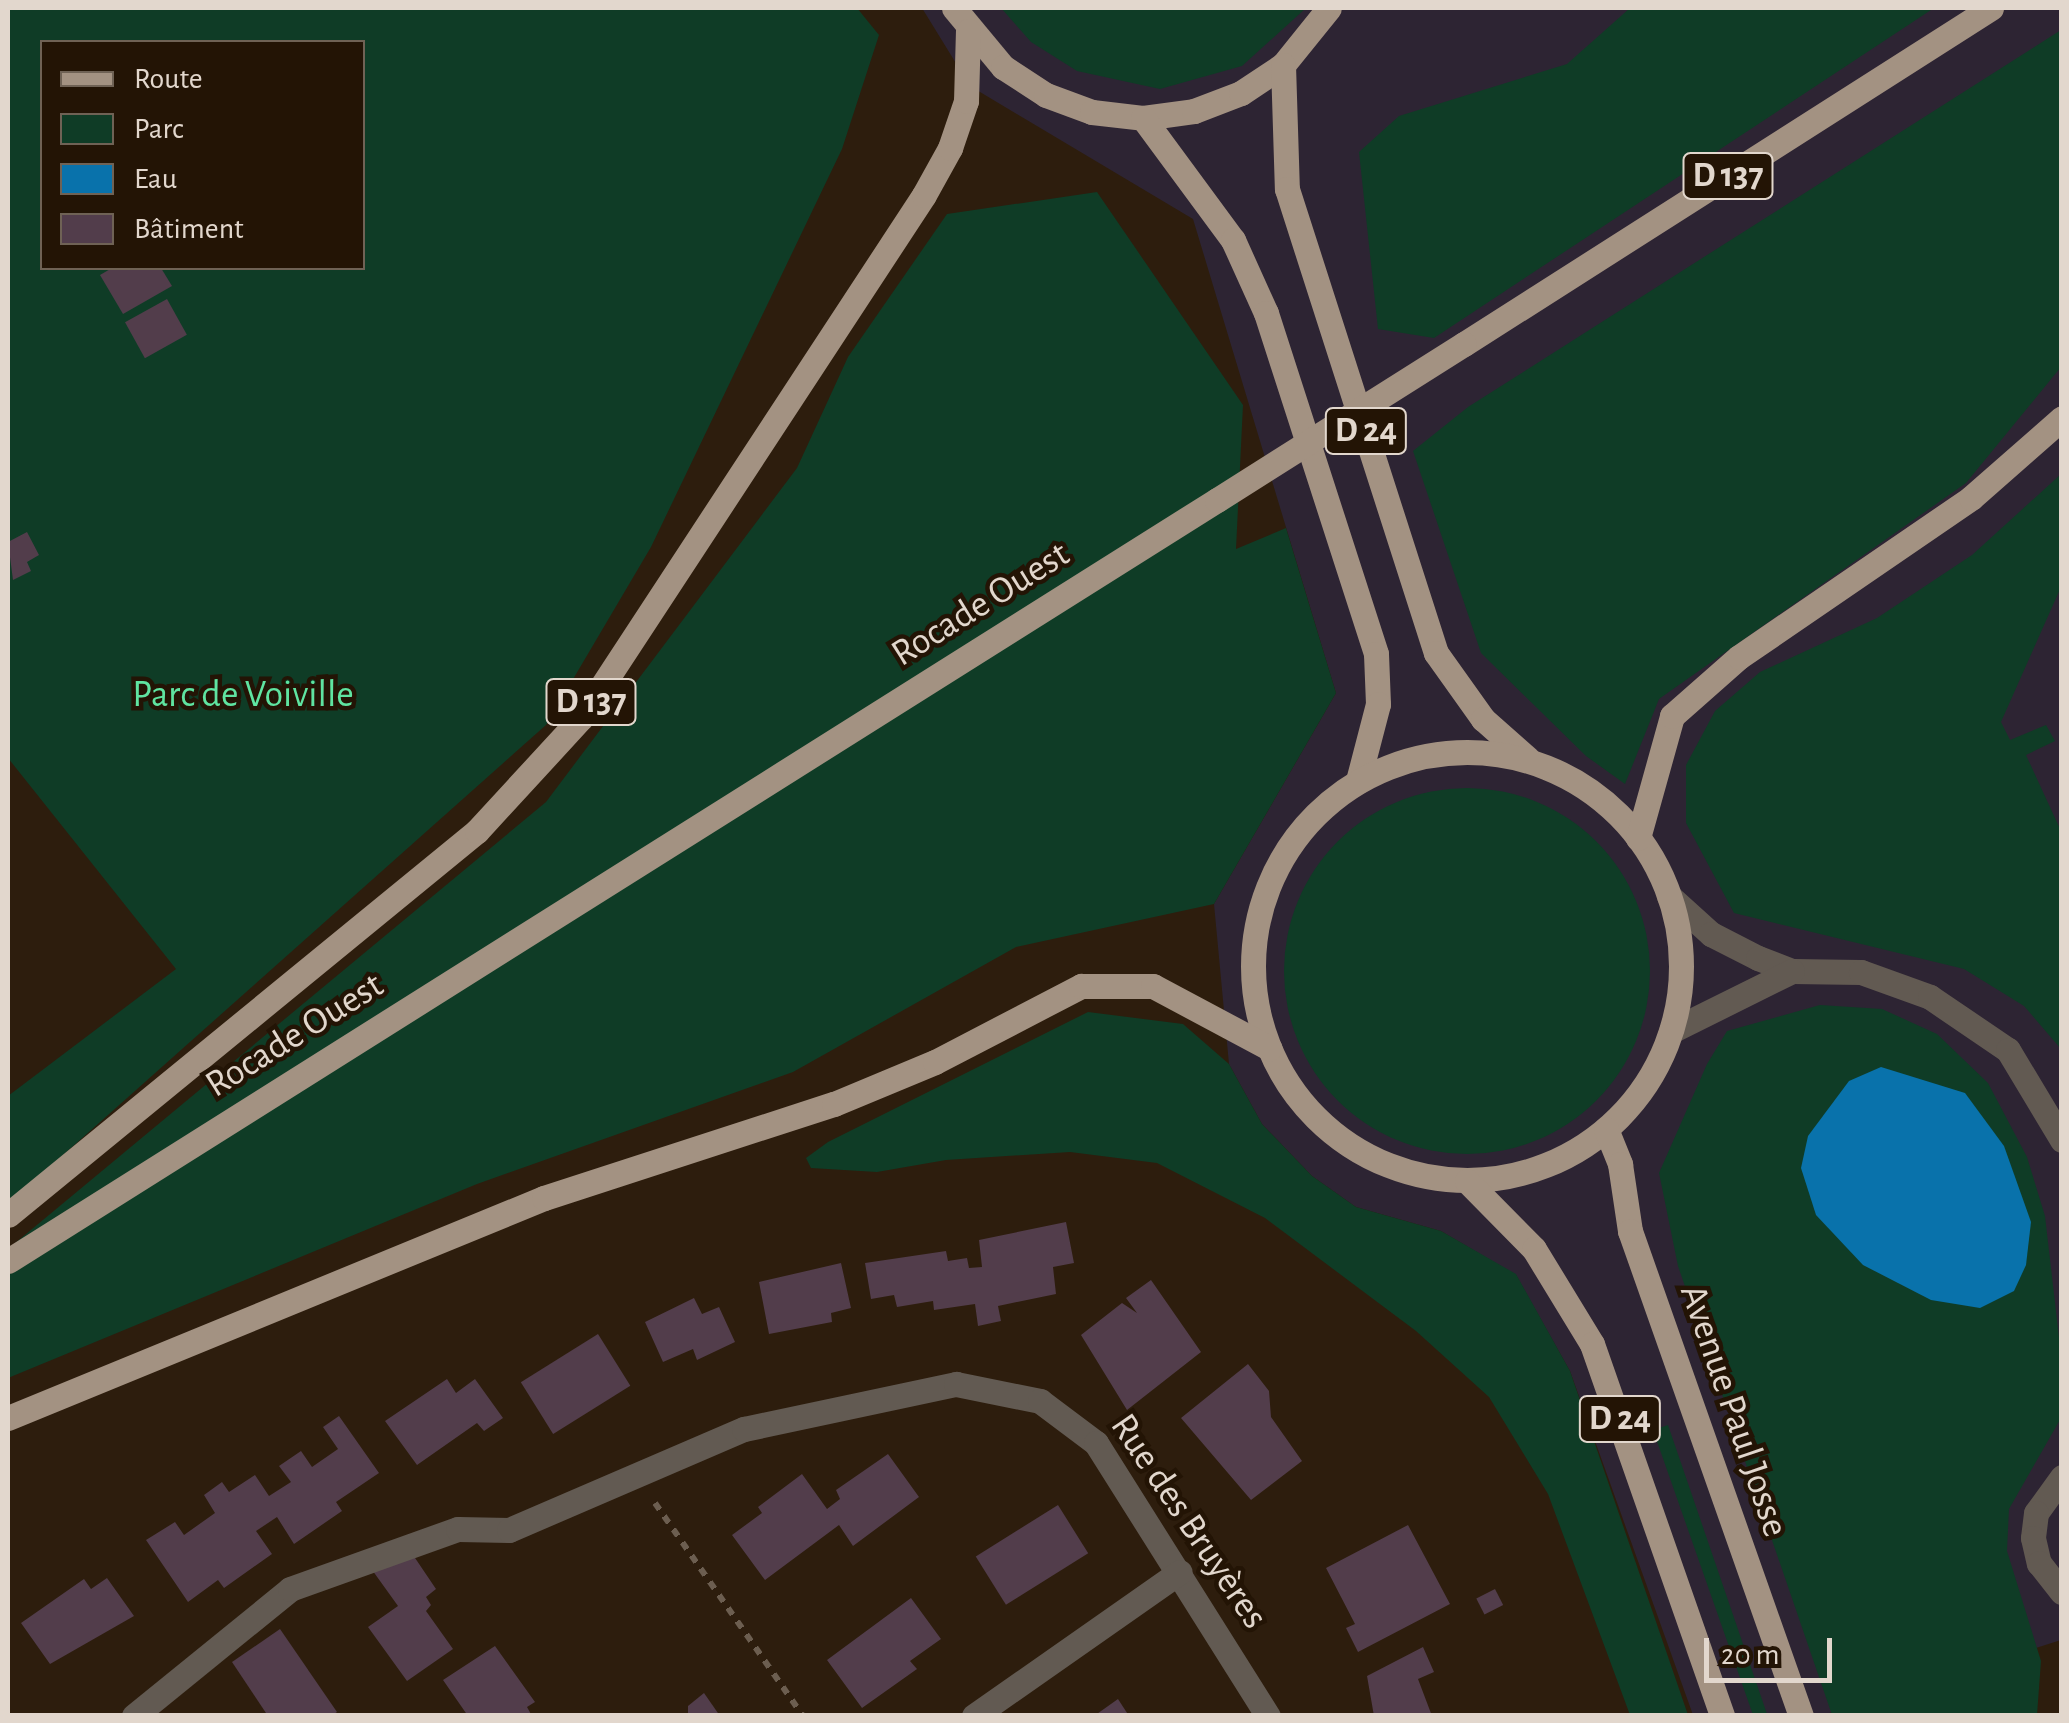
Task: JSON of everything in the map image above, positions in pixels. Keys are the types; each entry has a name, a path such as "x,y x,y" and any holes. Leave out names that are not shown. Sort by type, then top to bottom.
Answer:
{"main road":[{"path":"954,8 968,31 1003,68 1046,95 1092,112 1143,118 1210,106 1284,65 1328,8"},
{"name":"Rocade Ouest","path":"8,1261 1218,500 1991,8"},
{"name":"D 137","path":"8,1215 477,831 581,718 950,148 966,100 968,31"},
{"name":"D 24","path":"1284,65 1288,189 1436,654 1483,718 1531,762"},
{"name":"D 24","path":"1143,118 1233,240 1266,313 1376,654 1378,704 1358,781"},
{"path":"1638,838 1672,716 1739,657 1971,498 2062,418"},
{"path":"1460,752 1531,762 1591,791 1638,838 1669,896 1681,963 1671,1031 1646,1084 1606,1129 1541,1168 1467,1180 1404,1171 1348,1144 1302,1102 1269,1048 1252,963 1271,878 1322,807 1358,781 1424,755 1460,752"},
{"path":"8,1418 527,1205 834,1104 935,1062 1081,986 1153,986 1269,1048"},
{"name":"Avenue Paul Josse","path":"1606,1129 1620,1164 1630,1231 1801,1716"},
{"name":"D 24","path":"1467,1180 1534,1248 1592,1344 1722,1716"}],"street":[{"path":"1669,896 1712,934 1792,971 1861,972 1930,998 2008,1050 2062,1140"},
{"path":"1671,1031 1792,971"},
{"name":"Rue des Bruyères","path":"134,1716 176,1687 194,1665 290,1589 458,1529 509,1530 744,1430 876,1396 956,1384 999,1389 1040,1401 1096,1443 1268,1716"},
{"path":"2062,1476 2036,1512 2033,1538 2039,1564 2062,1592"},
{"path":"974,1716 1180,1572"}],"path":[{"path":"635,1474 804,1716"}],"shaded area":[{"path":"922,8 2061,8 2061,1640 1823,1715 1693,1715 1570,1371 1516,1275 1441,1231 1356,1207 1312,1176 1262,1124 1229,1064 1214,904 1336,693 1193,219 970,86"}],"green space":[{"name":"Parc de Voiville","path":"8,8 857,8 879,35 842,149 651,547 546,725 8,1204 8,1096 176,969 8,758"},
{"path":"1001,8 1306,8 1242,66 1160,89 1077,71 1031,42"},
{"path":"1630,8 1934,8 1434,338 1378,329 1359,152 1399,116 1567,64"},
{"path":"2061,30 2061,367 1966,483 1659,699 1625,784 1586,756 1481,653 1413,451 1468,407"},
{"path":"1097,192 1243,405 1236,549 1286,528 1336,693 1214,904 1016,947 793,1072 477,1184 8,1378 8,1249 546,802 797,468 848,357 947,214"},
{"path":"2061,474 2061,587 2001,722 2010,740 2046,725 2055,741 2026,755 2061,831 2061,1049 2024,1006 1964,969 1734,913 1686,823 1686,765 1715,711 1760,672 1877,618 1972,555"},
{"path":"1467,788 1503,791 1553,809 1583,829 1609,855 1636,901 1647,935 1647,1007 1629,1057 1609,1087 1583,1113 1537,1140 1503,1151 1467,1154 1431,1151 1381,1133 1351,1113 1325,1087 1298,1041 1287,1007 1284,971 1287,935 1305,885 1325,855 1351,829 1397,802 1431,791"},
{"path":"1820,1005 1882,1009 1937,1034 1988,1083 2027,1157 2045,1216 2061,1355 2061,1418 2009,1509 2007,1551 2041,1661 2037,1715 1832,1715 1678,1266 1659,1173 1707,1064 1727,1031"},
{"path":"1088,1012 1183,1024 1229,1064 1262,1124 1312,1176 1356,1207 1441,1231 1516,1274 1570,1371 1688,1715 1630,1715 1548,1494 1489,1397 1416,1331 1265,1218 1157,1163 1070,1152 946,1160 877,1172 811,1168 806,1158 828,1142"},
{"path":"1668,1425 1768,1715 1753,1715 1653,1430"}],"water":[{"path":"1881,1067 1965,1093 2004,1146 2031,1222 2026,1265 2014,1291 1980,1308 1931,1300 1863,1265 1816,1215 1801,1168 1808,1136 1849,1081"}],"building":[{"path":"109,270 162,270 172,286 123,314 100,275"},
{"path":"167,299 187,335 145,358 125,322"},
{"path":"27,532 39,555 27,562 31,571 13,580 8,542"},
{"path":"1066,1222 1074,1263 1053,1267 1056,1294 998,1306 1001,1321 978,1326 975,1304 934,1310 933,1301 897,1307 894,1295 871,1299 865,1263 946,1251 948,1261 967,1258 969,1268 982,1267 979,1240"},
{"path":"841,1263 851,1308 831,1313 832,1322 769,1334 759,1282"},
{"path":"1151,1280 1201,1352 1127,1410 1081,1335 1122,1303 1137,1313 1126,1298"},
{"path":"694,1298 702,1314 719,1307 735,1342 697,1360 693,1349 663,1362 645,1322"},
{"path":"598,1334 630,1386 553,1434 521,1382"},
{"path":"1248,1364 1269,1391 1271,1417 1302,1461 1251,1500 1181,1418"},
{"path":"447,1379 456,1393 475,1379 503,1418 484,1431 477,1423 417,1465 385,1421"},
{"path":"339,1416 379,1473 336,1502 342,1511 294,1544 277,1517 256,1531 272,1554 224,1588 218,1580 188,1602 146,1540 175,1522 184,1535 215,1513 204,1495 222,1482 229,1492 255,1475 269,1496 291,1482 279,1466 301,1451 312,1467 338,1449 323,1427"},
{"path":"888,1454 919,1497 853,1546 839,1525 765,1580 732,1535 762,1513 758,1507 802,1474 827,1509 840,1499 836,1490"},
{"path":"1058,1505 1088,1553 1006,1605 976,1556"},
{"path":"1408,1525 1450,1604 1358,1652 1346,1628 1355,1624 1326,1568"},
{"path":"411,1552 436,1589 426,1597 431,1605 426,1611 453,1649 407,1681 368,1627 398,1606 370,1567"},
{"path":"107,1578 134,1616 50,1664 21,1623 84,1579 91,1589"},
{"path":"1495,1589 1503,1605 1484,1615 1476,1599"},
{"path":"911,1598 941,1639 910,1661 917,1669 862,1708 827,1660"},
{"path":"280,1629 337,1712 331,1716 268,1716 232,1662"},
{"path":"495,1646 535,1702 527,1707 532,1716 468,1716 443,1680"},
{"path":"1423,1647 1434,1672 1418,1679 1432,1716 1374,1716 1367,1676"},
{"path":"704,1693 720,1716 688,1716 688,1706"},
{"path":"1118,1699 1129,1716 1094,1716"}]}
